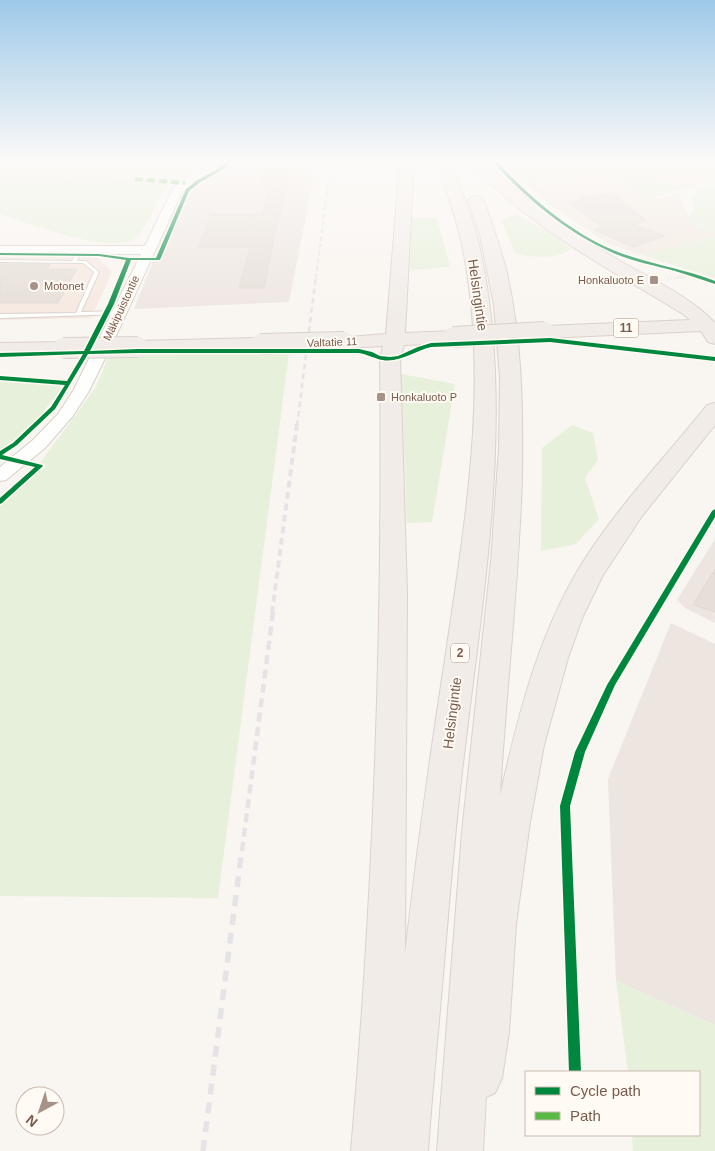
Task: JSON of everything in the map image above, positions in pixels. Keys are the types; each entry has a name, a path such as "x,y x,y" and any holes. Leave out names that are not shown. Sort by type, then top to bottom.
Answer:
{"highway":[{"path":"374,1151 384,978 390,809 394,537 390,359 395,340 404,214"},
{"name":"Helsingintie","path":"405,1151 441,798 474,548 484,442 485,365 483,320 477,278 463,214"},
{"name":"Helsingintie","path":"460,1151 483,789 506,552 511,445 510,364 505,316 497,269 482,214"},
{"path":"535,214 557,230 684,306 712,329"},
{"name":"11","path":"395,340 545,332 712,329"},
{"name":"Valtatie 11","path":"0,349 395,340"},
{"path":"467,1151 489,1026 493,952 504,862 544,681 574,603 606,545 642,496 694,438 715,410"}],"street":[{"name":"Mäkipuistontie","path":"0,476 39,444 64,417 81,391 120,313 166,214"},
{"path":"0,250 148,250"}],"lane":[{"path":"74,262 80,250"},
{"path":"0,261 84,262 97,272 78,314"},
{"path":"0,316 120,313"}],"path":[{"path":"678,270 698,276"},
{"path":"662,279 698,276"}],"shaded area":[{"path":"172,214 306,214 289,302 134,309"},
{"path":"564,214 687,214 690,222 715,234 715,237 641,255 607,243"},
{"path":"0,257 97,257 112,272 91,318 0,320"},
{"path":"715,539 715,623 685,608 677,600"},
{"path":"671,623 715,644 715,1025 616,981 608,779"}],"green space":[{"path":"0,214 151,214 137,237 125,242 109,243 90,241 50,231"},
{"path":"516,214 554,235 571,249 565,253 544,257 515,253 501,220"},
{"path":"690,214 715,214 715,234 690,222 688,217"},
{"path":"411,218 437,218 450,267 410,270"},
{"path":"715,237 715,278 641,255"},
{"path":"289,353 218,898 0,896 0,506 47,465 40,463 96,387 109,355"},
{"path":"401,374 455,384 432,522 407,523"},
{"path":"0,380 57,385 62,388 44,411 7,448 0,452"},
{"path":"572,425 593,433 598,460 585,478 599,519 576,544 541,551 542,448"},
{"path":"616,981 715,1025 715,1151 633,1151 632,1136 700,1136 700,1071 628,1071"}],"building":[{"path":"211,214 280,214 264,288 239,288 250,247 199,247"},
{"path":"584,214 638,214 646,220 633,224 665,236 634,247 594,230 603,227"},
{"name":"Motonet","path":"0,264 50,264 47,269 77,269 58,303 0,303"},
{"path":"715,569 715,612 693,605"}],"railway":[{"path":"316,278 324,214"},
{"path":"297,426 316,276"},
{"path":"272,613 297,424"},
{"path":"242,851 273,612"},
{"path":"203,1151 242,849"}],"cycle path":[{"path":"0,254 99,255 129,259 158,259 177,214"},
{"path":"552,214 581,235 612,251 715,283"},
{"path":"0,454 15,444 53,408 81,363 111,304 129,259"},
{"path":"0,355 138,351 359,351 370,353 379,358 390,359 399,358 431,345 550,340 715,359"},
{"path":"0,378 67,383"},
{"path":"0,457 40,466 0,502"},
{"path":"575,1071 565,806 580,752 611,685 715,511"}],"place":[{"name":"Honkaluoto E","path":"654,280"},
{"name":"Motonet","path":"34,286"},
{"name":"Honkaluoto P","path":"381,397"}]}
